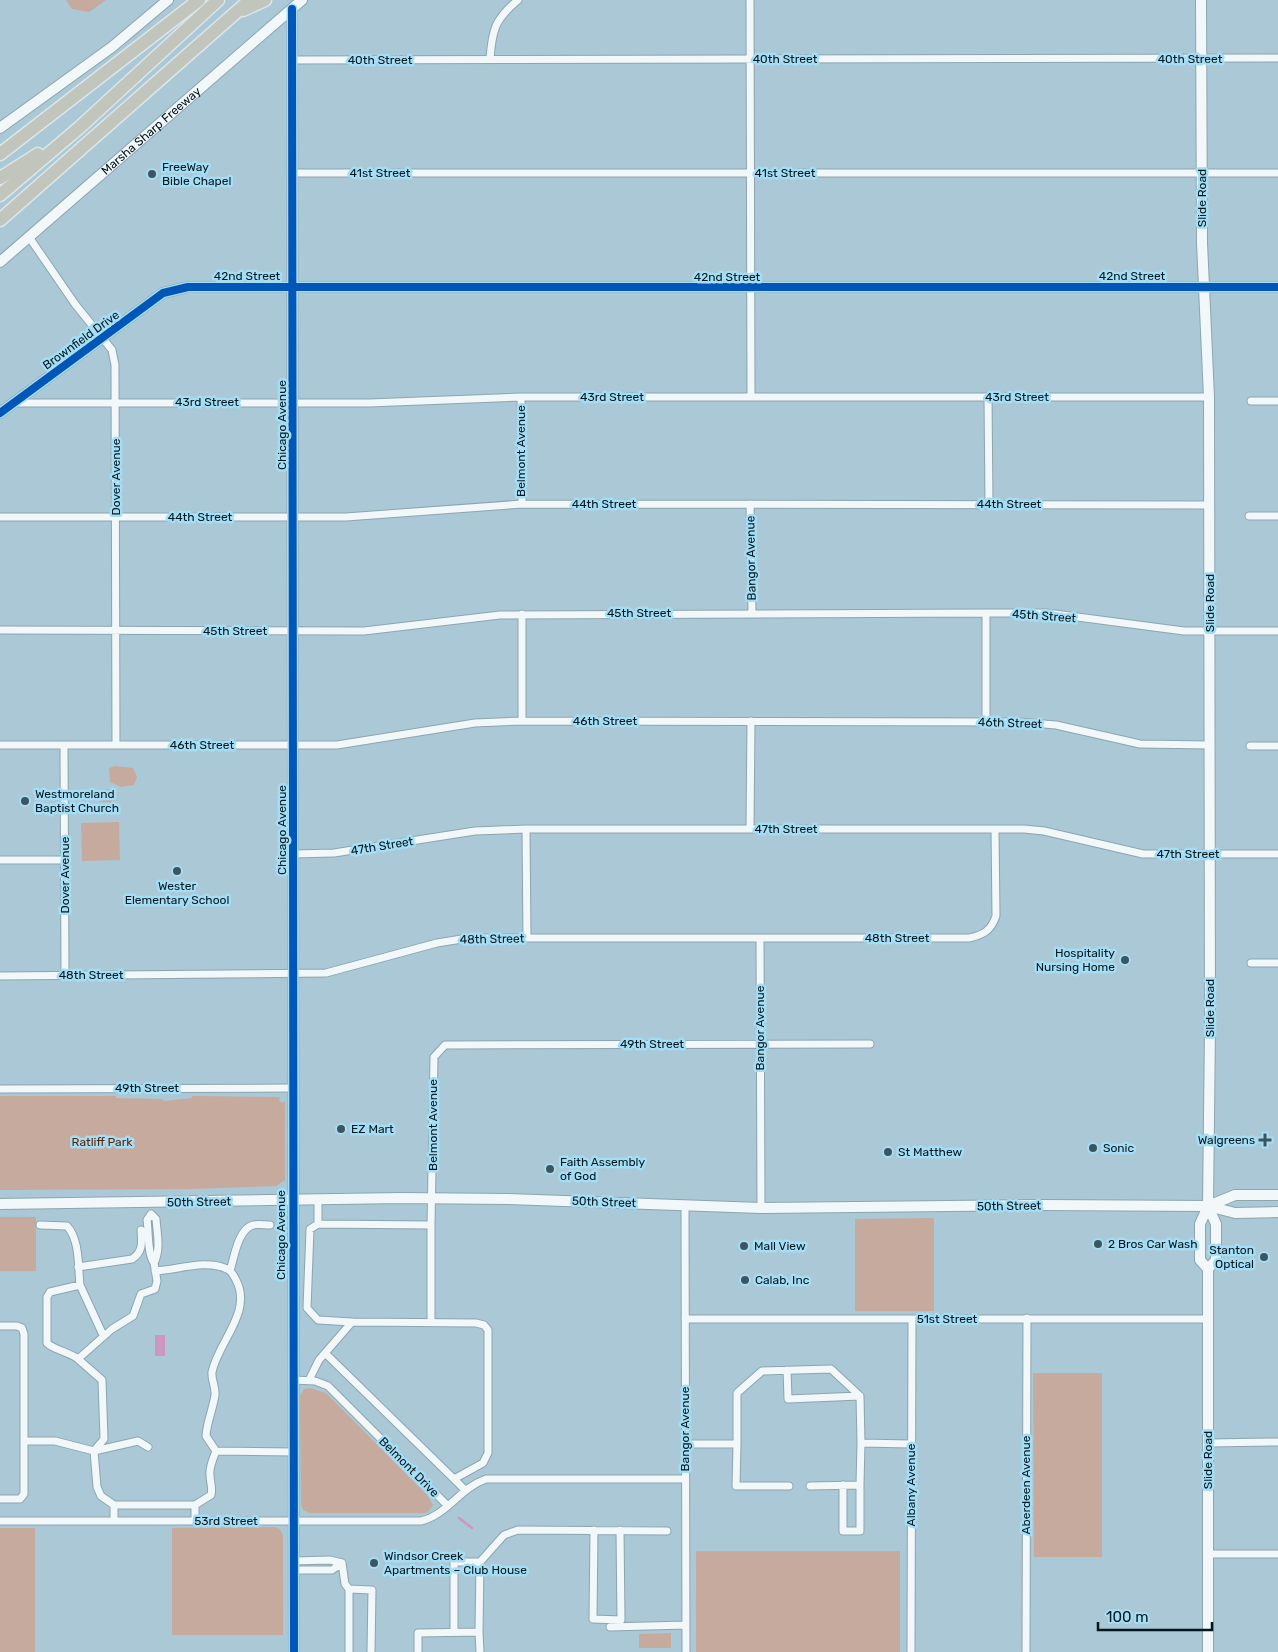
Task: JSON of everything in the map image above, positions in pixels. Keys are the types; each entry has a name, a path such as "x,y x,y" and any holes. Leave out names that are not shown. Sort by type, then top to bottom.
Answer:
{"highway":[{"path":"0,154 199,0"},
{"path":"0,195 80,127 218,0"},
{"path":"0,220 250,0"},
{"path":"234,14 265,0"},
{"path":"0,178 80,127"}],"main road":[{"path":"0,128 112,47 168,0"},
{"name":"Marsha Sharp Freeway","path":"0,262 302,0"},
{"name":"Slide Road","path":"1201,0 1202,173 1208,397 1210,854 1208,1206 1200,1224 1200,1260 1208,1269"},
{"name":"Chicago Avenue","path":"292,9 292,1380 294,1652"},
{"name":"42nd Street","path":"176,289 1278,287"},
{"name":"Brownfield Drive","path":"0,413 163,294 176,289"},
{"name":"50th Street","path":"1208,1206 1234,1195 1278,1195"},
{"name":"50th Street","path":"0,1204 433,1198 761,1208 1042,1205 1208,1206 1234,1212 1278,1212"},
{"name":"Slide Road","path":"1208,1206 1216,1224 1216,1260 1208,1269 1208,1652"}],"street":[{"path":"490,59 494,29 506,10 518,0"},
{"path":"750,0 751,397"},
{"name":"40th Street","path":"292,60 1278,58"},
{"name":"41st Street","path":"292,173 1278,173"},
{"name":"Dover Avenue","path":"29,236 112,350 115,365 116,745"},
{"path":"988,396 989,504"},
{"name":"43rd Street","path":"15,402 369,403 521,397 1208,397"},
{"name":"Belmont Avenue","path":"521,397 522,504"},
{"path":"1250,401 1278,401"},
{"name":"44th Street","path":"0,517 381,516 522,504 1209,505"},
{"name":"Bangor Avenue","path":"750,504 752,613"},
{"path":"1250,516 1278,516"},
{"path":"986,613 986,722"},
{"name":"45th Street","path":"0,630 364,630 522,614 986,613 1047,614 1155,628 1278,630"},
{"path":"522,614 522,721"},
{"name":"46th Street","path":"0,745 337,745 475,723 522,721 1040,722 1140,744 1210,745"},
{"path":"750,829 751,722"},
{"name":"Dover Avenue","path":"64,745 65,975"},
{"path":"1250,746 1278,746"},
{"path":"526,829 527,938"},
{"name":"47th Street","path":"293,854 334,853 475,831 526,829 995,829 1044,831 1143,854 1278,854"},
{"name":"48th Street","path":"0,976 326,973 451,940 527,938 969,938 992,927 996,916 995,829"},
{"path":"0,860 64,860"},
{"name":"Bangor Avenue","path":"760,938 761,1208"},
{"path":"1251,963 1278,963"},
{"name":"49th Street","path":"437,1052 445,1045 870,1044"},
{"name":"Belmont Avenue","path":"431,1322 433,1072 434,1057 437,1052"},
{"name":"49th Street","path":"0,1089 293,1088"},
{"path":"318,1199 318,1224"},
{"name":"Bangor Avenue","path":"685,1206 686,1652"},
{"path":"78,1359 103,1335 133,1316 139,1297 155,1289 154,1262 150,1257 151,1239 147,1220 151,1214 156,1219 158,1239 157,1257 154,1262"},
{"path":"431,1225 318,1224 310,1229 307,1308 318,1320 476,1323 484,1325 488,1330 487,1459 454,1479"},
{"path":"40,1225 67,1226 72,1231 80,1285 103,1335"},
{"path":"230,1271 240,1240 246,1230 253,1225 270,1225"},
{"path":"78,1267 132,1259 138,1255 142,1248 141,1230"},
{"path":"155,1271 198,1265 214,1266 230,1271 239,1285 242,1297 212,1373 216,1391 206,1436 216,1451"},
{"path":"80,1285 50,1292 47,1297 47,1343 51,1347 67,1351 102,1380 104,1386 104,1438 94,1451 97,1487 101,1496 114,1505 194,1505 210,1495 213,1488 210,1475 211,1464 216,1451"},
{"name":"Aberdeen Avenue","path":"1026,1652 1027,1318"},
{"name":"51st Street","path":"685,1319 1208,1319"},
{"name":"Albany Avenue","path":"911,1652 912,1319"},
{"path":"309,1380 325,1353 352,1322"},
{"path":"0,1326 17,1326 22,1328 24,1334 25,1440 24,1494 20,1499 0,1499"},
{"path":"325,1353 464,1490"},
{"path":"790,1486 736,1486 737,1393 762,1371 831,1369 860,1396 860,1531 843,1531 843,1486"},
{"path":"787,1370 788,1399 860,1396"},
{"name":"Belmont Drive","path":"292,1380 309,1380 328,1386 447,1505 475,1483 498,1478 685,1479"},
{"path":"25,1440 55,1441 94,1451 138,1440 148,1447"},
{"path":"1208,1442 1278,1442"},
{"path":"861,1443 911,1444"},
{"path":"685,1444 737,1444"},
{"path":"216,1451 293,1452"},
{"path":"810,1486 860,1485"},
{"path":"114,1505 114,1521"},
{"path":"194,1505 195,1521"},
{"name":"53rd Street","path":"0,1521 421,1522 430,1519 447,1505"},
{"path":"480,1652 480,1562 504,1535 518,1530 667,1531"},
{"path":"594,1530 594,1619 621,1620 620,1530"},
{"path":"1208,1554 1278,1554"},
{"path":"293,1565 330,1560 342,1563 345,1584 349,1589 348,1652"},
{"path":"454,1632 454,1562 480,1562"},
{"path":"349,1589 372,1590 372,1652"},
{"path":"610,1627 686,1625"},
{"path":"418,1652 418,1633 479,1632"}],"green space":[{"path":"66,0 106,0 89,12 72,9"},
{"path":"115,766 133,768 137,777 134,785 121,787 110,782 109,768"},
{"path":"101,789 116,790 115,802 100,802 98,791"},
{"path":"119,822 120,860 82,861 81,823"},
{"name":"Ratliff Park","path":"0,1096 116,1096 116,1098 161,1099 165,1101 192,1098 192,1096 280,1097 279,1100 285,1103 285,1180 276,1186 191,1189 0,1190"},
{"path":"0,1217 36,1217 36,1271 0,1271"},
{"path":"934,1218 934,1311 855,1311 855,1219"},
{"path":"1033,1373 1102,1373 1102,1557 1034,1557"},
{"path":"310,1388 326,1393 428,1496 433,1505 428,1512 310,1513 303,1510 301,1504 300,1396 304,1389"},
{"path":"275,1527 280,1529 283,1536 283,1635 172,1635 172,1528"},
{"path":"0,1528 35,1528 35,1652 0,1652"},
{"path":"696,1551 900,1551 900,1652 696,1652"},
{"path":"671,1633 671,1648 639,1648 639,1634"}],"shaded area":[{"path":"155,1335 165,1335 165,1356 155,1356"}],"waterway":[{"path":"459,1518 472,1528"}],"cycle path":[{"path":"292,9 294,1652"},
{"path":"0,413 163,293 188,287 1278,287"}],"place":[{"name":"FreeWay Bible Chapel","path":"152,174"},
{"name":"Westmoreland Baptist Church","path":"25,801"},
{"name":"Wester Elementary School","path":"177,871"},
{"name":"Hospitality Nursing Home","path":"1125,960"},
{"name":"EZ Mart","path":"341,1129"},
{"name":"Walgreens","path":"1265,1140"},
{"name":"Sonic","path":"1093,1148"},
{"name":"St Matthew","path":"888,1152"},
{"name":"Faith Assembly of God","path":"550,1169"},
{"name":"2 Bros Car Wash","path":"1098,1244"},
{"name":"Mall View","path":"744,1246"},
{"name":"Stanton Optical","path":"1264,1257"},
{"name":"Calab, Inc","path":"745,1280"},
{"name":"Windsor Creek Apartments – Club House","path":"374,1563"}]}
